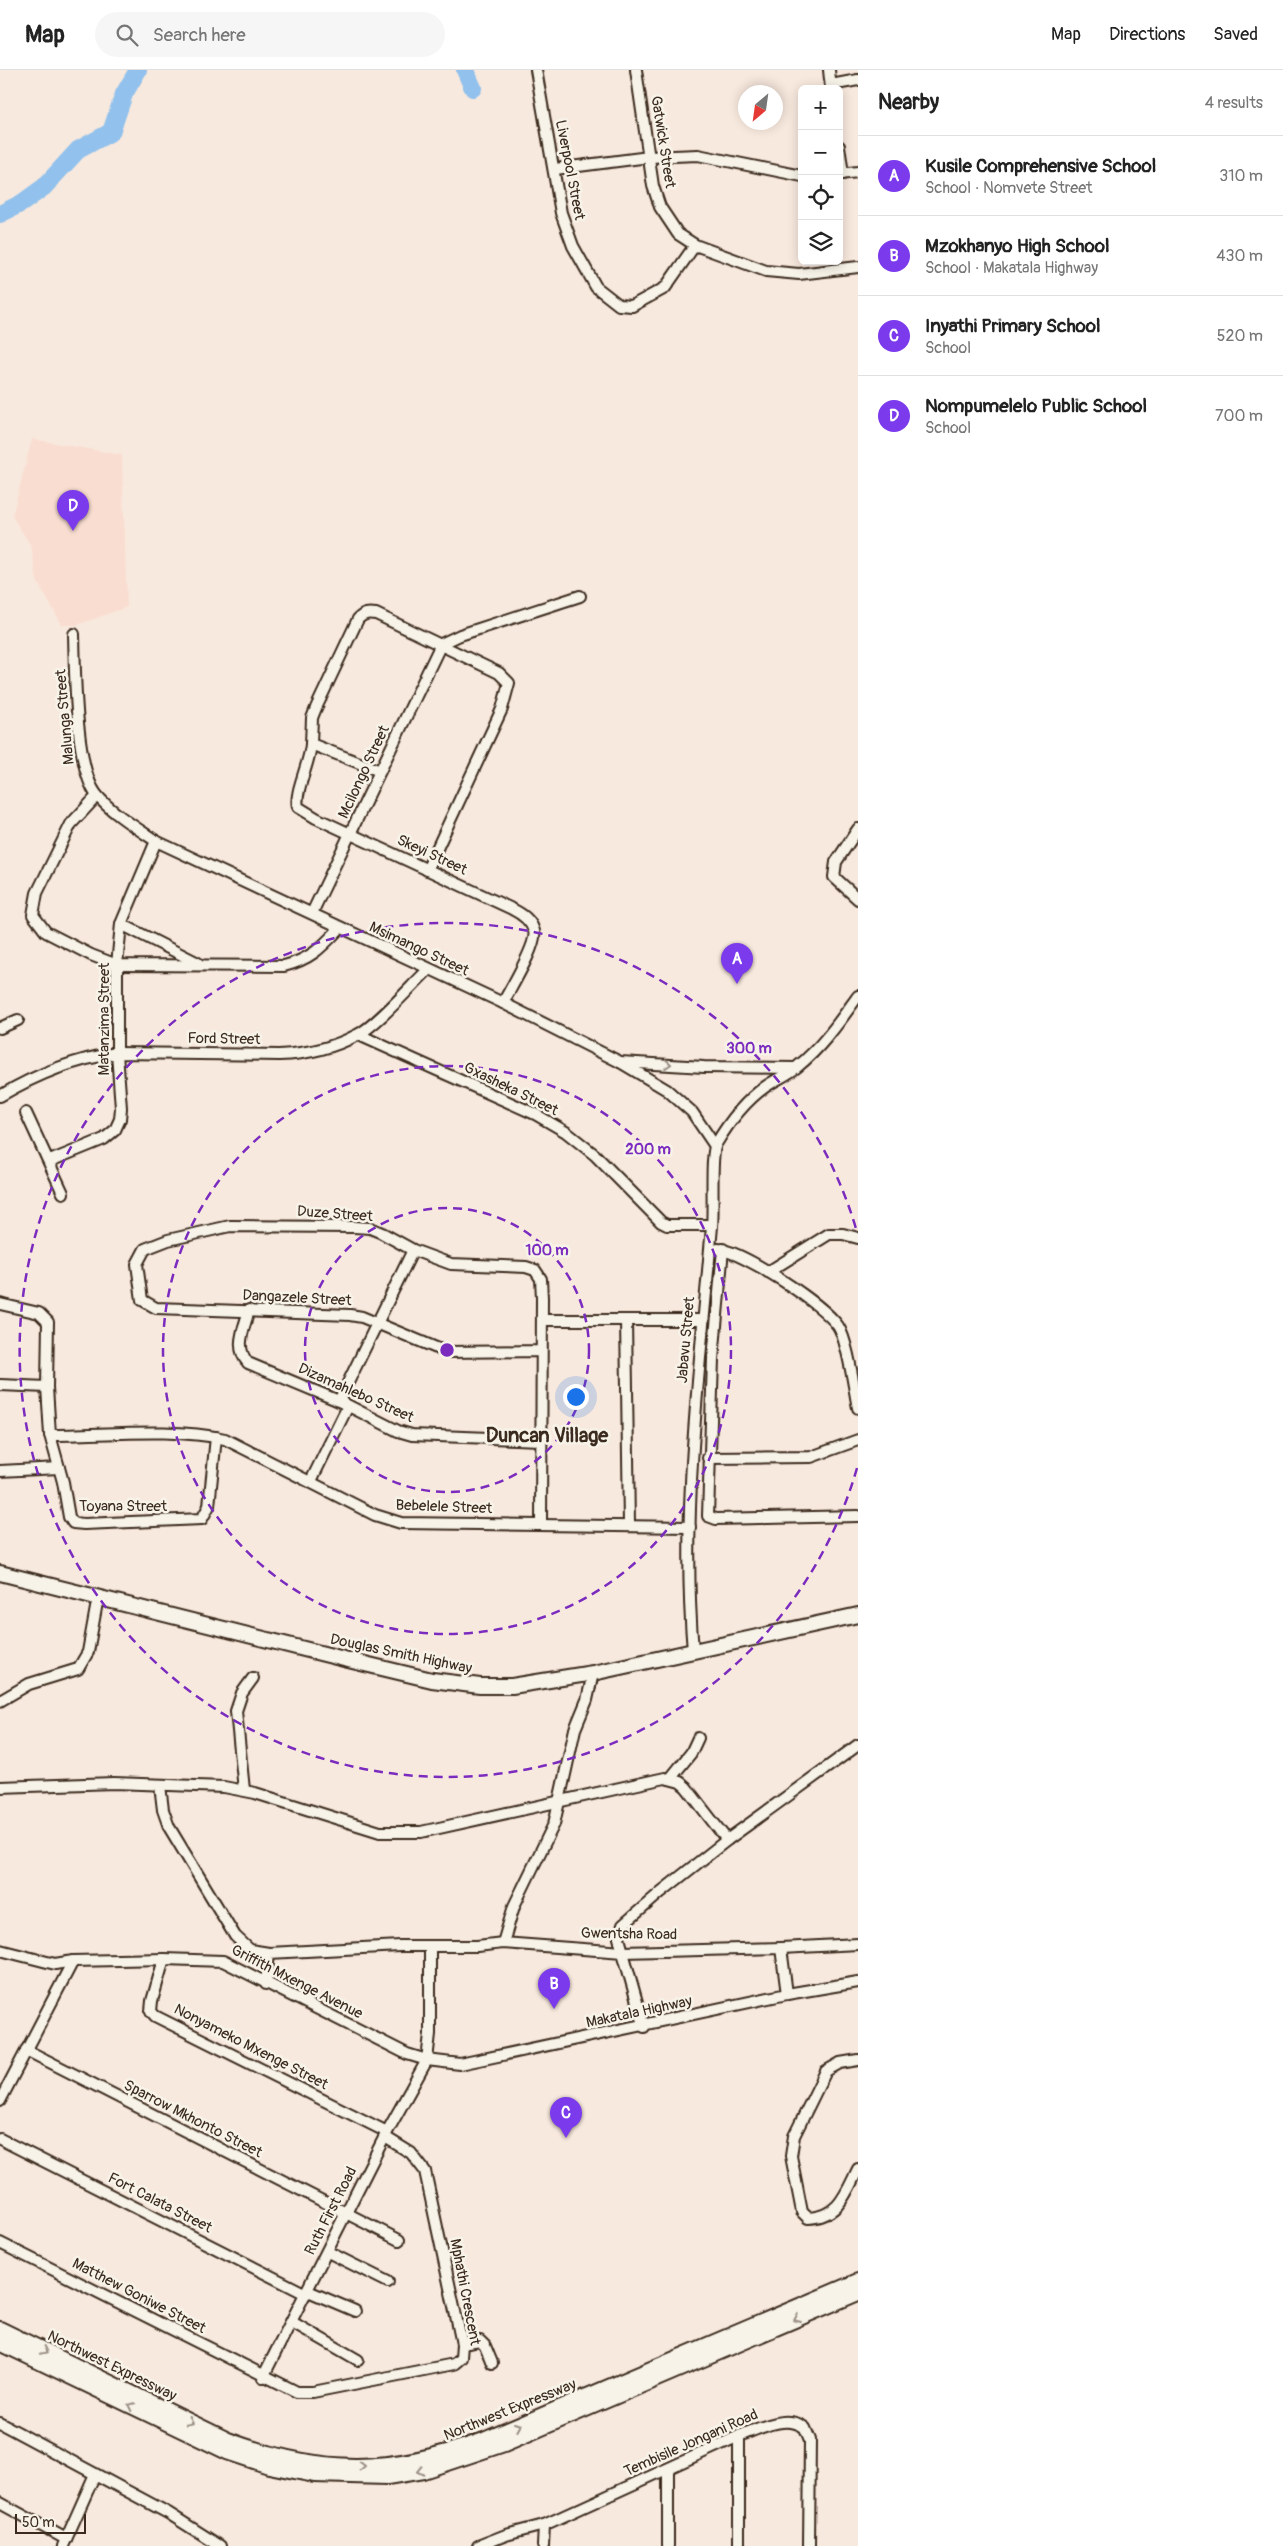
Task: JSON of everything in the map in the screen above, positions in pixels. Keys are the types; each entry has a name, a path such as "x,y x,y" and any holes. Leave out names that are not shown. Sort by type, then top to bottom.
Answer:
{"main road":[{"name":"Douglas Smith Highway","path":"0,1573 190,1622 459,1684 512,1686 593,1674 858,1615"},
{"name":"Northwest Expressway","path":"0,2329 228,2440 252,2449 305,2463 338,2467 380,2466 451,2452 484,2440 858,2281"},
{"name":"Northwest Expressway","path":"0,2343 227,2452 269,2466 314,2475 387,2477 423,2470 504,2444 858,2292"}],"street":[{"name":"Liverpool Street","path":"536,70 555,169 561,213 573,246 596,287 618,305 632,306 665,288 695,245"},
{"name":"Gatwick Street","path":"636,70 653,186 660,208 678,234 695,245 743,264 773,272 808,273 858,267"},
{"path":"829,70 831,85"},
{"path":"839,85 858,80"},
{"path":"555,169 649,157 698,155 798,175"},
{"path":"843,174 858,172"},
{"path":"441,644 460,635 580,596"},
{"path":"380,771 311,744 312,718 316,708 358,619 365,614 376,614 441,644 506,678 509,683 508,694 426,870"},
{"name":"Malunga Street","path":"74,634 82,760 87,781 97,796"},
{"name":"Mcilongo Street","path":"312,912 441,644"},
{"name":"Skeyi Street","path":"311,744 310,758 297,796 298,807 316,818 512,909 529,922 534,930 534,942 504,1003"},
{"path":"97,796 71,824 37,893 34,915 46,932 91,955 117,965 284,966 303,961 312,956 340,928"},
{"name":"Msimango Street","path":"97,796 156,841 312,912 340,928 428,970 504,1003 620,1062 667,1090 692,1112 715,1146"},
{"path":"858,829 836,862 834,877 836,882 858,899"},
{"name":"Matanzima Street","path":"50,1162 104,1139 118,1125 122,1108 117,1052 117,965 121,924 156,841"},
{"path":"121,924 201,965"},
{"name":"Ford Street","path":"0,1096 62,1065 91,1056 117,1052 303,1054 359,1035 428,970"},
{"path":"715,1146 743,1106 765,1087 796,1068 819,1047 858,996"},
{"path":"0,1028 18,1020"},
{"name":"Gxasheka Street","path":"359,1035 536,1114 566,1132 595,1155 661,1222 667,1225 712,1225"},
{"path":"620,1062 704,1067 796,1068"},
{"path":"26,1113 63,1193"},
{"name":"Jabavu Street","path":"693,1651 689,1598 690,1526 698,1366 712,1225 715,1146"},
{"name":"Duze Street","path":"138,1264 145,1249 168,1240 246,1225 370,1228 413,1250 442,1262 459,1266 526,1267 535,1270 541,1279 542,1320"},
{"path":"768,1272 829,1234 843,1234 858,1238"},
{"path":"710,1248 722,1249 748,1258 822,1310 839,1327 858,1408"},
{"path":"722,1249 712,1359 706,1508 710,1518 858,1516"},
{"path":"311,1481 376,1323 413,1250"},
{"name":"Dangazele Street","path":"138,1264 142,1300 150,1306 164,1309 249,1310 350,1315 376,1323 446,1352 542,1351"},
{"name":"Toyana Street","path":"0,1304 39,1312 48,1322 47,1387 50,1435 63,1482 69,1517 73,1523 198,1520 205,1516 210,1506 216,1437"},
{"name":"Dizamahlebo Street","path":"249,1310 240,1348 242,1356 248,1363 344,1403 398,1431 412,1435 540,1440"},
{"path":"541,1525 542,1320 702,1320"},
{"path":"626,1320 629,1524"},
{"path":"0,1385 47,1387"},
{"name":"Bebelele Street","path":"50,1435 166,1433 216,1437 243,1447 375,1515 392,1521 690,1526"},
{"path":"708,1458 811,1457 858,1440"},
{"path":"0,1471 59,1468"},
{"path":"0,1701 29,1684 78,1668 88,1652 98,1597"},
{"path":"503,1944 514,1906 528,1873 550,1835 560,1802 575,1729 587,1700 593,1674"},
{"path":"244,1790 236,1711 242,1693 253,1678"},
{"path":"670,1779 690,1753 698,1738"},
{"path":"644,2026 619,1934 623,1925 660,1892 727,1840 858,1745"},
{"path":"0,1787 114,1783 224,1787 244,1790 343,1822 393,1834 421,1832 670,1779 680,1782 686,1787 727,1840"},
{"name":"Gwentsha Road","path":"160,1785 163,1810 169,1827 235,1936 250,1950 269,1953 400,1946 430,1947 503,1944 623,1952 858,1944"},
{"path":"427,2060 430,2034 430,1947"},
{"path":"781,1948 787,1994"},
{"name":"Griffith Mxenge Avenue","path":"0,1950 55,1964 73,1961 164,1959 223,1961 407,2054 427,2060"},
{"path":"266,1984 269,1953"},
{"name":"Nonyameko Mxenge Street","path":"164,1959 152,2001 151,2011 155,2016 386,2135"},
{"path":"0,2101 73,1961"},
{"name":"Makatala Highway","path":"427,2060 460,2064 473,2062 787,1994 858,1982"},
{"name":"Sparrow Mkhonto Street","path":"26,2050 346,2215 399,2240"},
{"name":"Ruth First Road","path":"263,2377 386,2135 427,2060"},
{"path":"858,2060 840,2063 826,2071 794,2136 791,2156 802,2212 808,2218 812,2218 833,2211 841,2203 858,2169"},
{"name":"Mphathi Crescent","path":"263,2377 297,2392 313,2392 454,2364 461,2358 462,2344 425,2171 411,2152 386,2135"},
{"name":"Fort Calata Street","path":"0,2139 307,2293 355,2311"},
{"name":"Matthew Goniwe Street","path":"0,2243 263,2377"},
{"path":"328,2252 388,2282"},
{"path":"292,2322 358,2360"},
{"path":"462,2344 480,2341 485,2346 492,2363"},
{"name":"Tembisile Jongani Road","path":"478,2546 497,2538 544,2524 668,2470 739,2436 770,2424 793,2422 805,2428 810,2440 809,2546"},
{"path":"0,2423 168,2513 220,2546"},
{"path":"739,2436 739,2546"},
{"path":"668,2470 668,2546"},
{"path":"0,2504 65,2543 94,2474"},
{"path":"543,2546 544,2524"}],"shaded area":[{"path":"32,439 122,455 127,607 77,625 62,625 37,581 31,546 12,516"}],"waterway":[{"path":"0,214 22,203 44,187 78,150 111,132 124,94 138,70"},
{"path":"465,70 473,88"}],"place":[{"name":"Nompumelelo Public School","path":"73,531"},
{"name":"Kusile Comprehensive School","path":"737,984"},
{"name":"Mzokhanyo High School","path":"554,2009"},
{"name":"Inyathi Primary School","path":"566,2138"}],"district":[{"name":"Duncan Village","path":"547,1435"}]}
